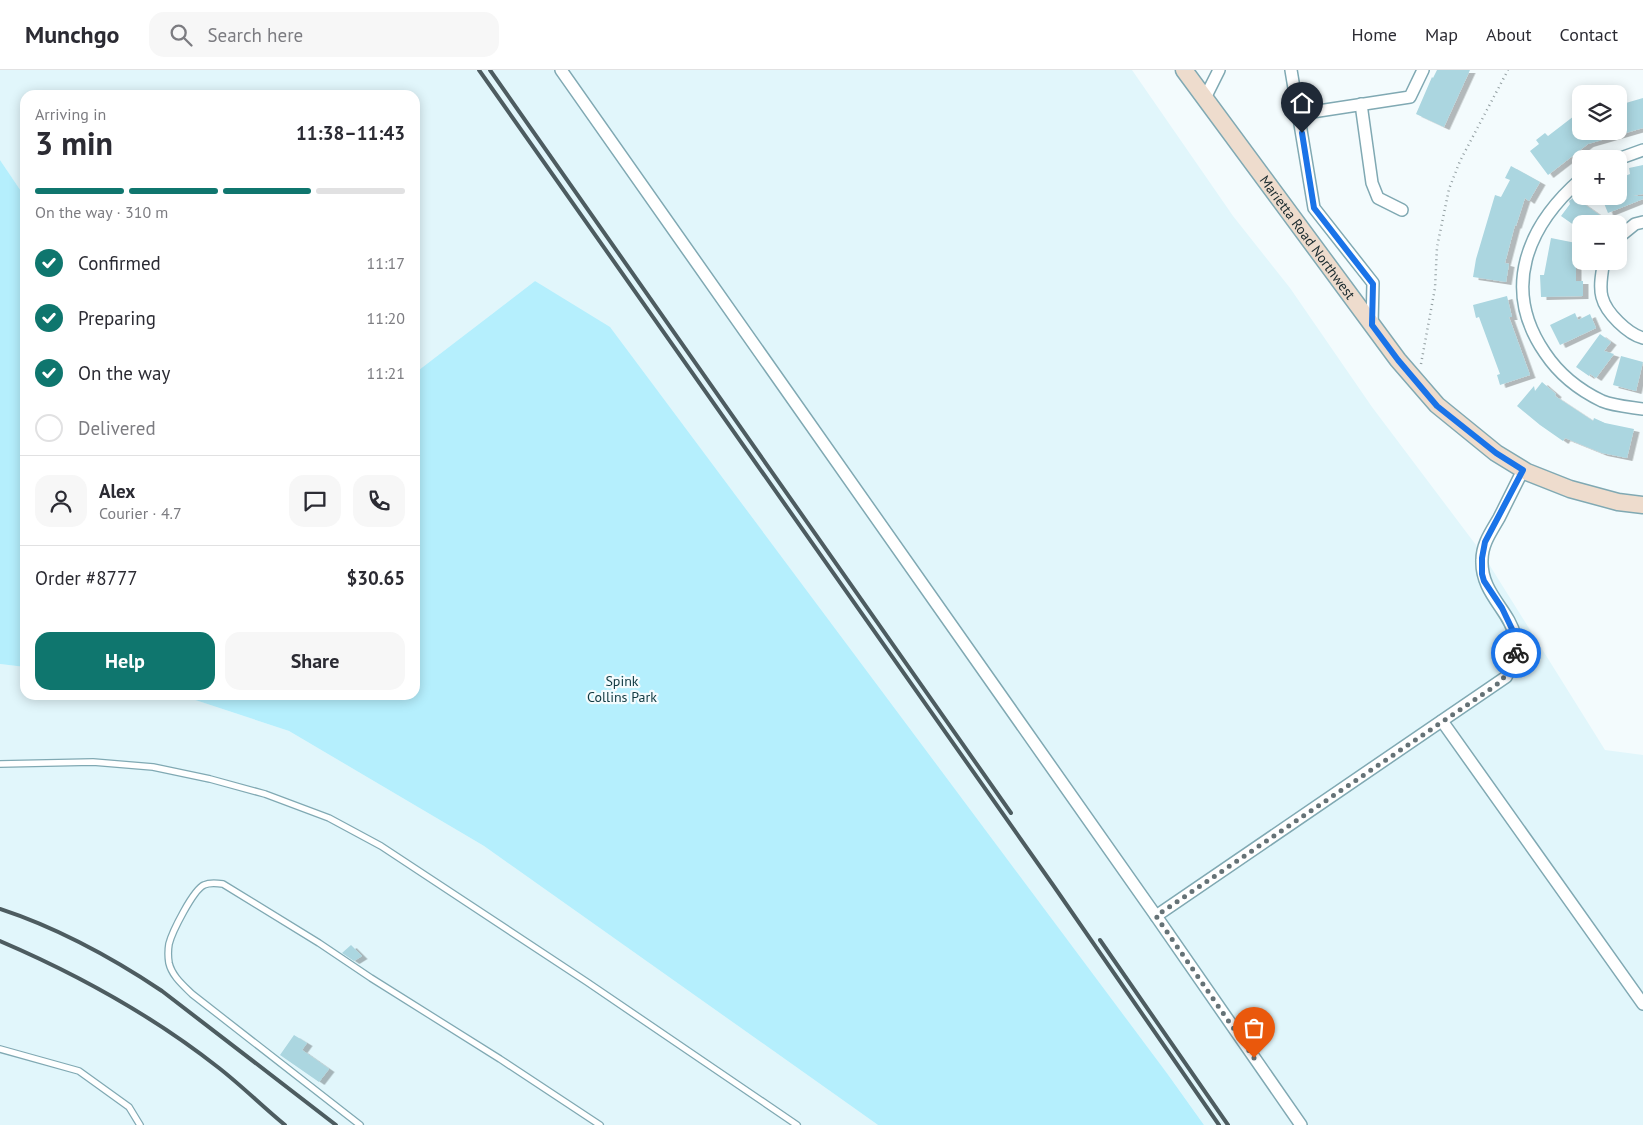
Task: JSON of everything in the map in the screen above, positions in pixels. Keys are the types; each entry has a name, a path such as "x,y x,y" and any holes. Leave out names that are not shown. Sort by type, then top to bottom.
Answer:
{"main road":[{"name":"Marietta Road Northwest","path":"1184,70 1398,360 1437,406 1496,453 1523,470 1570,490 1618,502 1643,505"}],"street":[{"path":"561,70 1156,916 1300,1125"},
{"path":"1205,98 1219,70"},
{"path":"1291,70 1314,208 1373,284 1372,325"},
{"path":"1298,114 1410,97 1423,70"},
{"path":"1361,104 1372,183 1378,198 1402,210"},
{"path":"1627,156 1643,150"},
{"path":"1572,188 1547,214 1534,236 1525,262 1524,312 1534,338 1565,377 1583,391 1604,402 1643,409"},
{"path":"1627,230 1635,224 1643,222"},
{"path":"1602,270 1602,297 1622,326 1643,338"},
{"path":"1156,916 1506,677 1516,652 1516,641 1502,608 1484,581 1482,558 1485,542 1523,470"},
{"path":"1442,721 1643,1004"}],"lane":[{"path":"0,764 93,762 153,767 210,779 265,794 328,818 381,846 587,982 798,1125"},
{"path":"360,1125 198,999 177,979 170,966 169,944 192,899 203,885 223,884 319,943 600,1125"},
{"path":"0,1049 79,1071 130,1107 140,1125"}],"path":[{"path":"1422,388 1421,359 1434,288 1436,247 1449,189 1460,161 1508,70"}],"shaded area":[{"path":"0,70 1132,70 1233,216 1290,288 1372,407 1482,553 1605,750 1643,755 1643,1125 1204,1125 1169,1076 535,281 420,369 420,90 20,90 20,190 0,160"},
{"path":"0,664 20,666 20,700 195,700 289,731 484,846 878,1125 0,1125"}],"green space":[{"path":"0,160 20,190 20,666 0,664"},
{"name":"Spink Collins Park","path":"535,281 610,327 1204,1125 878,1125 484,846 289,731 195,700 420,700 420,369"}],"building":[{"path":"1437,70 1470,70 1444,127 1416,114"},
{"path":"1643,98 1643,128 1627,133 1627,103"},
{"path":"1572,118 1572,140 1602,140 1588,144 1580,150 1572,150 1572,156 1548,175 1530,151 1539,144 1536,140 1545,133 1548,136"},
{"path":"1643,165 1643,194 1633,196 1643,196 1643,199 1608,213 1605,205 1627,205 1627,175 1630,174 1629,168"},
{"path":"1511,166 1540,182 1529,201 1525,198 1515,225 1505,263 1509,264 1506,282 1473,277 1476,259 1495,195 1501,197 1510,180 1505,178"},
{"path":"1572,199 1572,205 1585,205 1600,215 1572,215 1572,224 1561,216 1570,204 1569,201"},
{"path":"1551,238 1572,242 1572,270 1576,270 1576,281 1583,281 1583,296 1541,297 1540,275 1544,275"},
{"path":"1507,296 1512,317 1509,317 1530,375 1500,385 1497,375 1500,374 1479,317 1476,318 1473,305"},
{"path":"1575,313 1578,320 1590,314 1596,328 1560,345 1550,325"},
{"path":"1600,334 1611,342 1604,351 1614,354 1596,378 1590,374 1589,376 1576,367"},
{"path":"1621,356 1643,362 1636,391 1613,385"},
{"path":"1542,382 1556,394 1555,396 1593,421 1594,418 1605,423 1634,429 1627,458 1602,453 1565,438 1563,441 1517,406 1534,386 1535,391"},
{"path":"351,945 362,956 354,961 342,953"},
{"path":"294,1035 307,1043 302,1050 329,1069 319,1082 280,1055"}],"railway":[{"path":"479,70 1053,885 1219,1125"},
{"path":"490,70 1011,813"},
{"path":"0,909 43,925 84,944 143,978 336,1125"},
{"path":"1100,940 1228,1125"},
{"path":"0,941 86,982 168,1031 219,1068 285,1125"}],"way so far":[{"path":"1254,1058 1156,916 1495,686 1506,677 1516,653"}],"route":[{"path":"1302,133 1314,208 1373,284 1372,325 1398,360 1437,406 1496,453 1523,470 1485,542 1482,558 1484,581 1502,608 1512,629 1516,641 1516,653"}]}
